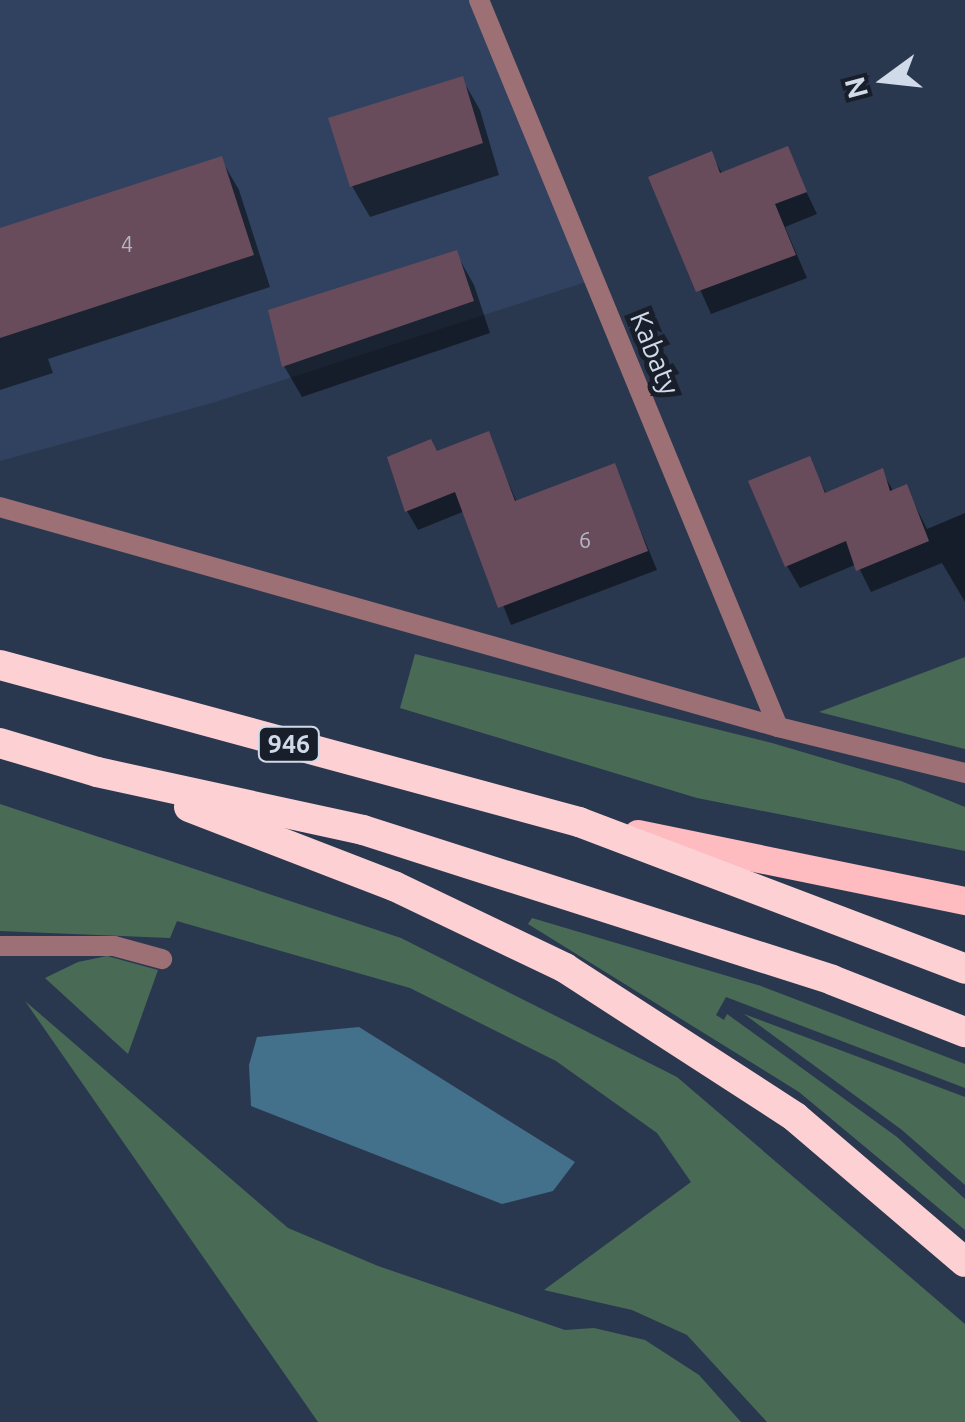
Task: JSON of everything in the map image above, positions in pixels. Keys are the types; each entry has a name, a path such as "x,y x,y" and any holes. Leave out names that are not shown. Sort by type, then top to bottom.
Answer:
{"highway":[{"name":"946","path":"0,665 579,822"},
{"path":"0,743 98,772 363,830 832,980 965,1032"},
{"path":"98,772 394,886 565,968 795,1117 965,1262"},
{"path":"579,822 965,900"},
{"path":"579,822 965,969"}],"street":[{"name":"Kabaty","path":"479,0 778,727"},
{"path":"0,507 778,727 965,773"},
{"path":"0,946 114,946 162,959"}],"shaded area":[{"path":"0,0 469,0 589,281 212,403 0,461"},
{"path":"359,1027 575,1162 553,1191 502,1204 251,1106 249,1065 257,1037"}],"green space":[{"path":"415,654 772,743 901,781 965,807 965,851 697,798 400,708"},
{"path":"965,657 965,749 819,712"},
{"path":"0,804 401,938 677,1077 965,1324 965,1422 767,1422 687,1335 632,1310 544,1290 691,1182 657,1133 556,1061 410,988 177,921 170,938 0,931"},
{"path":"532,918 761,986 965,1064 965,1088 726,997 716,1015 724,1020 727,1014 897,1137 965,1199 965,1230 799,1092 528,924"},
{"path":"107,956 158,970 128,1054 45,978 78,962"},
{"path":"25,1001 288,1228 378,1266 565,1330 594,1328 645,1340 699,1375 741,1422 318,1422"},
{"path":"744,1014 965,1097 965,1185 902,1130"}],"building":[{"path":"463,76 483,143 350,187 328,118"},
{"path":"788,146 807,192 775,204 796,255 696,292 648,177 712,151 720,173"},
{"path":"222,156 254,255 0,338 0,228"},
{"path":"457,250 474,301 282,367 268,310"},
{"path":"489,431 515,501 615,463 648,551 498,608 455,492 405,512 387,457 431,439 437,451"},
{"path":"810,456 825,493 883,468 890,491 907,484 929,541 856,571 846,541 785,567 748,481"}]}
